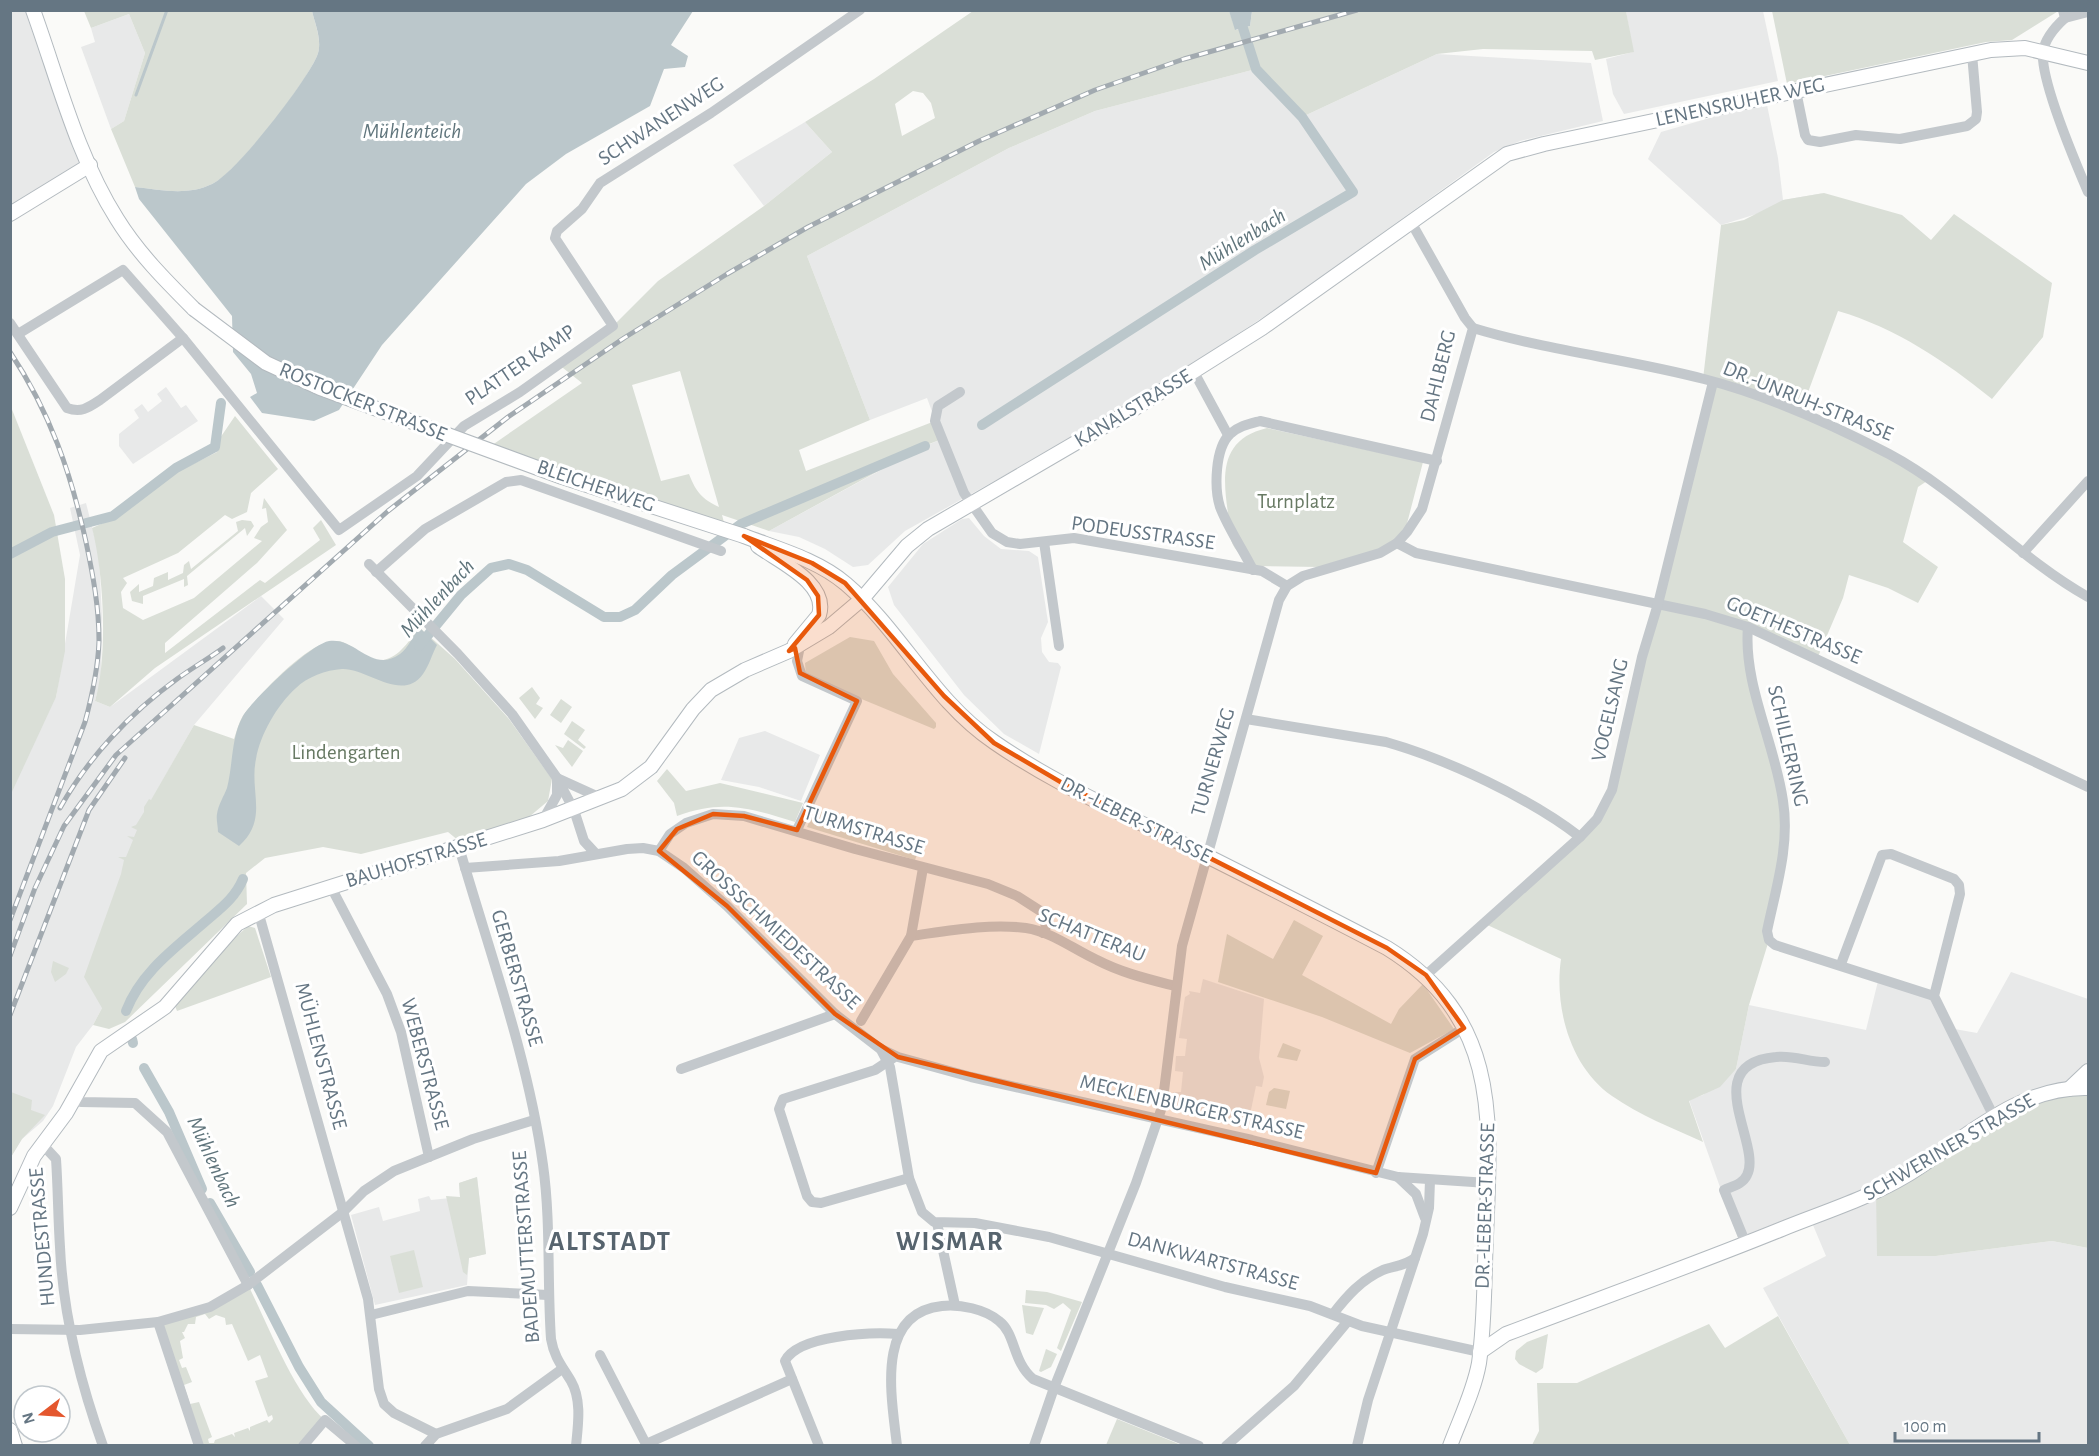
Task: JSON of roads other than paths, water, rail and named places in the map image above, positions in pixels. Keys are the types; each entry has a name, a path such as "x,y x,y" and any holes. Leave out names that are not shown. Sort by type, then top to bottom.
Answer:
{"main road":[{"name":"ROSTOCKER STRASSE","path":"33,10 90,165 109,204 130,239 194,309 266,363 320,388 562,477 744,536 830,572 862,599"},
{"name":"LENENSRUHER WEG","path":"1411,222 1494,162 1522,148 2009,48 2043,52 2088,63"},
{"path":"10,214 90,165"},
{"name":"KANALSTRASSE","path":"862,599 907,546 928,529 1194,372 1290,310 1411,222"},
{"path":"744,536 807,580 818,596 819,615 794,648"},
{"path":"574,810 622,789 651,767 693,710 711,690 745,670 794,648 829,627 862,599"},
{"name":"DR.-LEBER-STRASSE","path":"862,599 944,696 983,735 1064,784 1387,948 1426,975 1449,1003 1473,1046 1485,1090 1490,1143 1480,1352 1476,1376 1450,1446"},
{"name":"BAUHOFSTRASSE","path":"10,1208 27,1170 105,1046 165,1007 237,924 258,911 574,810"},
{"path":"2069,1089 2088,1071"},
{"name":"SCHWERINER STRASSE","path":"1480,1352 1506,1334 1746,1244 1877,1191 1907,1175 1994,1117 2033,1096 2088,1088"},
{"path":"10,1430 15,1446"}],"street":[{"name":"SCHWANENWEG","path":"613,326 562,252 555,238 557,231 582,209 600,183 711,113 860,10"},
{"path":"2088,12 2064,14 2051,31 2043,52 2049,84 2066,138 2088,192"},
{"path":"1796,91 1805,135 1808,140 1815,142 1856,135 1900,139 1967,126 1976,119 1977,112 1972,54"},
{"name":"DAHLBERG","path":"1397,543 1422,508 1473,328 1465,318 1411,222"},
{"path":"10,323 67,408 76,411 86,410 183,338 123,270 18,334"},
{"name":"PLATTER KAMP","path":"183,338 339,530 417,476 464,426 520,392 613,326"},
{"name":"DR.-UNRUH-STRASSE","path":"1473,328 1713,382 1752,393 1889,454 1961,501 2023,554 2088,597"},
{"path":"1194,372 1228,435"},
{"name":"VOGELSANG","path":"1426,975 1580,837 1597,819 1612,790 1642,657 1658,604 1713,382"},
{"name":"PODEUSSTRASSE","path":"960,392 938,406 935,421 964,493 992,533 1007,542 1044,542 1074,538 1262,571 1287,586"},
{"path":"1254,570 1220,507 1217,481 1220,454 1228,435 1243,425 1260,421 1437,461"},
{"name":"BLEICHERWEG","path":"557,778 512,714 372,568 424,529 506,482 521,480 721,551"},
{"path":"2023,554 2088,481"},
{"path":"1044,542 1059,646"},
{"path":"1287,586 1303,576 1380,553 1397,543"},
{"name":"GOETHESTRASSE","path":"1397,543 1416,553 1705,614 1748,627 2088,787"},
{"name":"TURNERWEG","path":"1034,1446 1054,1388 1136,1183 1162,1107 1175,986 1184,936 1279,600 1287,586"},
{"name":"SCHILLERRING","path":"1748,627 1746,652 1769,736 1783,800 1786,830 1784,856 1767,931 1768,940 1774,945 1841,964 1934,996"},
{"path":"794,648 802,676 857,701 797,830"},
{"path":"1246,719 1386,742 1408,748 1524,801 1580,837"},
{"path":"557,778 601,798"},
{"path":"557,778 574,810 584,841 589,850 596,854"},
{"path":"543,820 556,795 557,778"},
{"name":"TURMSTRASSE","path":"658,851 670,834 677,829 713,814 744,816 923,868 988,884 1017,896 1042,912 1046,927 1043,933"},
{"name":"GERBERSTRASSE","path":"459,847 523,1066 534,1120"},
{"name":"GROSSSCHMIEDESTRASSE","path":"596,854 643,848 658,851 684,868 727,906 835,1014 892,1057"},
{"name":"BAUHOFSTRASSE","path":"465,868 518,865 596,854"},
{"path":"1841,964 1877,862 1882,855 1891,854 1953,879 1959,885 1960,894 1934,996 1994,1117"},
{"path":"861,1021 911,936 923,868"},
{"name":"WEBERSTRASSE","path":"331,887 394,1012 404,1043 429,1157"},
{"name":"MÜHLENSTRASSE","path":"258,911 279,978 371,1315 379,1389 384,1404 394,1413 436,1434"},
{"name":"SCHATTERAU","path":"911,936 979,929 1025,928 1058,938 1096,960 1131,975 1175,986"},
{"path":"681,1069 835,1014"},
{"path":"1376,1173 1415,1059 1464,1028"},
{"path":"892,1057 875,1070 783,1099 779,1106 807,1196 814,1202 821,1203 909,1178"},
{"path":"892,1057 904,1162 922,1212 935,1223 955,1305"},
{"name":"MECKLENBURGER STRASSE","path":"892,1057 977,1079 1316,1155 1376,1173 1430,1180 1488,1183"},
{"path":"1746,1244 1724,1190 1742,1182 1748,1174 1749,1161 1737,1100 1737,1083 1741,1073 1762,1060 1775,1057 1803,1057 1810,1062 1825,1062"},
{"path":"875,1070 888,1073 894,1082"},
{"path":"74,1097 81,1102 135,1103 167,1132 248,1285"},
{"path":"10,1329 70,1330 158,1322 210,1307 248,1285 343,1212 364,1191 394,1171 473,1139 534,1120"},
{"name":"BADEMUTTERSTRASSE","path":"534,1120 543,1166 552,1344 577,1397 576,1446"},
{"name":"HUNDESTRASSE","path":"43,1145 56,1159 60,1248 70,1330 89,1407 103,1446"},
{"path":"1398,1177 1416,1194 1426,1224"},
{"path":"1356,1446 1407,1278 1426,1224 1430,1180"},
{"name":"DANKWARTSTRASSE","path":"935,1223 975,1223 1049,1237 1333,1314 1348,1321 1480,1352"},
{"path":"1333,1314 1363,1282 1397,1266 1407,1264 1415,1258"},
{"path":"1397,1266 1405,1270 1407,1278"},
{"path":"371,1315 468,1291 548,1295"},
{"path":"897,1446 891,1388 892,1360 898,1334 915,1316 936,1307 955,1305 998,1320 1008,1331 1023,1370 1033,1379 1199,1446"},
{"path":"1226,1446 1294,1386 1348,1321"},
{"path":"158,1322 179,1394 199,1446"},
{"path":"819,1446 784,1361 791,1351 839,1337 864,1333 898,1334"},
{"path":"600,1355 646,1445 792,1379"},
{"path":"425,1446 436,1434 507,1409 562,1369"},
{"path":"303,1446 325,1420 356,1446"}],"water":[{"name":"Mühlenteich","path":"312,11 693,11 671,45 688,56 685,67 664,69 650,106 566,154 526,184 382,345 339,410 314,421 262,413 250,397 257,393 251,374 233,352 232,316 139,199 135,187 174,191 203,188 223,176 237,163 286,105 317,56 319,39"},
{"path":"1229,11 1252,11 1250,26 1235,30"},
{"path":"419,627 437,645 425,671 415,682 395,685 362,673 342,669 311,677 289,695 270,721 258,750 254,771 256,815 248,836 239,846 218,832 218,811 227,788 236,733 243,716 258,698 296,662 321,644 339,641 372,658 390,659 403,651"}],"waterway":[{"path":"136,95 167,10"},
{"name":"Mühlenbach","path":"982,425 1255,250 1353,192 1302,117 1256,69 1243,28"},
{"path":"10,554 52,532 113,516 176,468 215,447 221,403"},
{"name":"Mühlenbach","path":"419,646 461,595 491,568 509,564 527,570 604,617 620,617 635,610 672,575 741,524 925,446"},
{"name":"Mühlenbach","path":"126,1011 140,984 171,951 227,902 243,879"},
{"name":"Mühlenbach","path":"132,1039 133,1043"},
{"name":"Mühlenbach","path":"144,1068 169,1112 202,1189"},
{"name":"Mühlenbach","path":"210,1203 250,1272"},
{"name":"Mühlenbach","path":"257,1285 299,1367 321,1402 369,1446"}],"railway":[{"path":"10,956 35,888 64,826 116,755 388,511 508,417 624,338 727,274 808,227 979,141 1095,90 1184,59 1357,10"},
{"path":"10,352 37,397 66,467 86,542 98,616 99,641 94,682 85,722 10,920"},
{"path":"60,808 97,754 143,706 223,648"},
{"path":"10,1015 89,810 125,758"}],"district":[{"name":"ALTSTADT","path":"610,1241"},
{"name":"WISMAR","path":"950,1241"}],"park label":[{"name":"Turnplatz","path":"1296,501"},
{"name":"Lindengarten","path":"346,752"}]}
